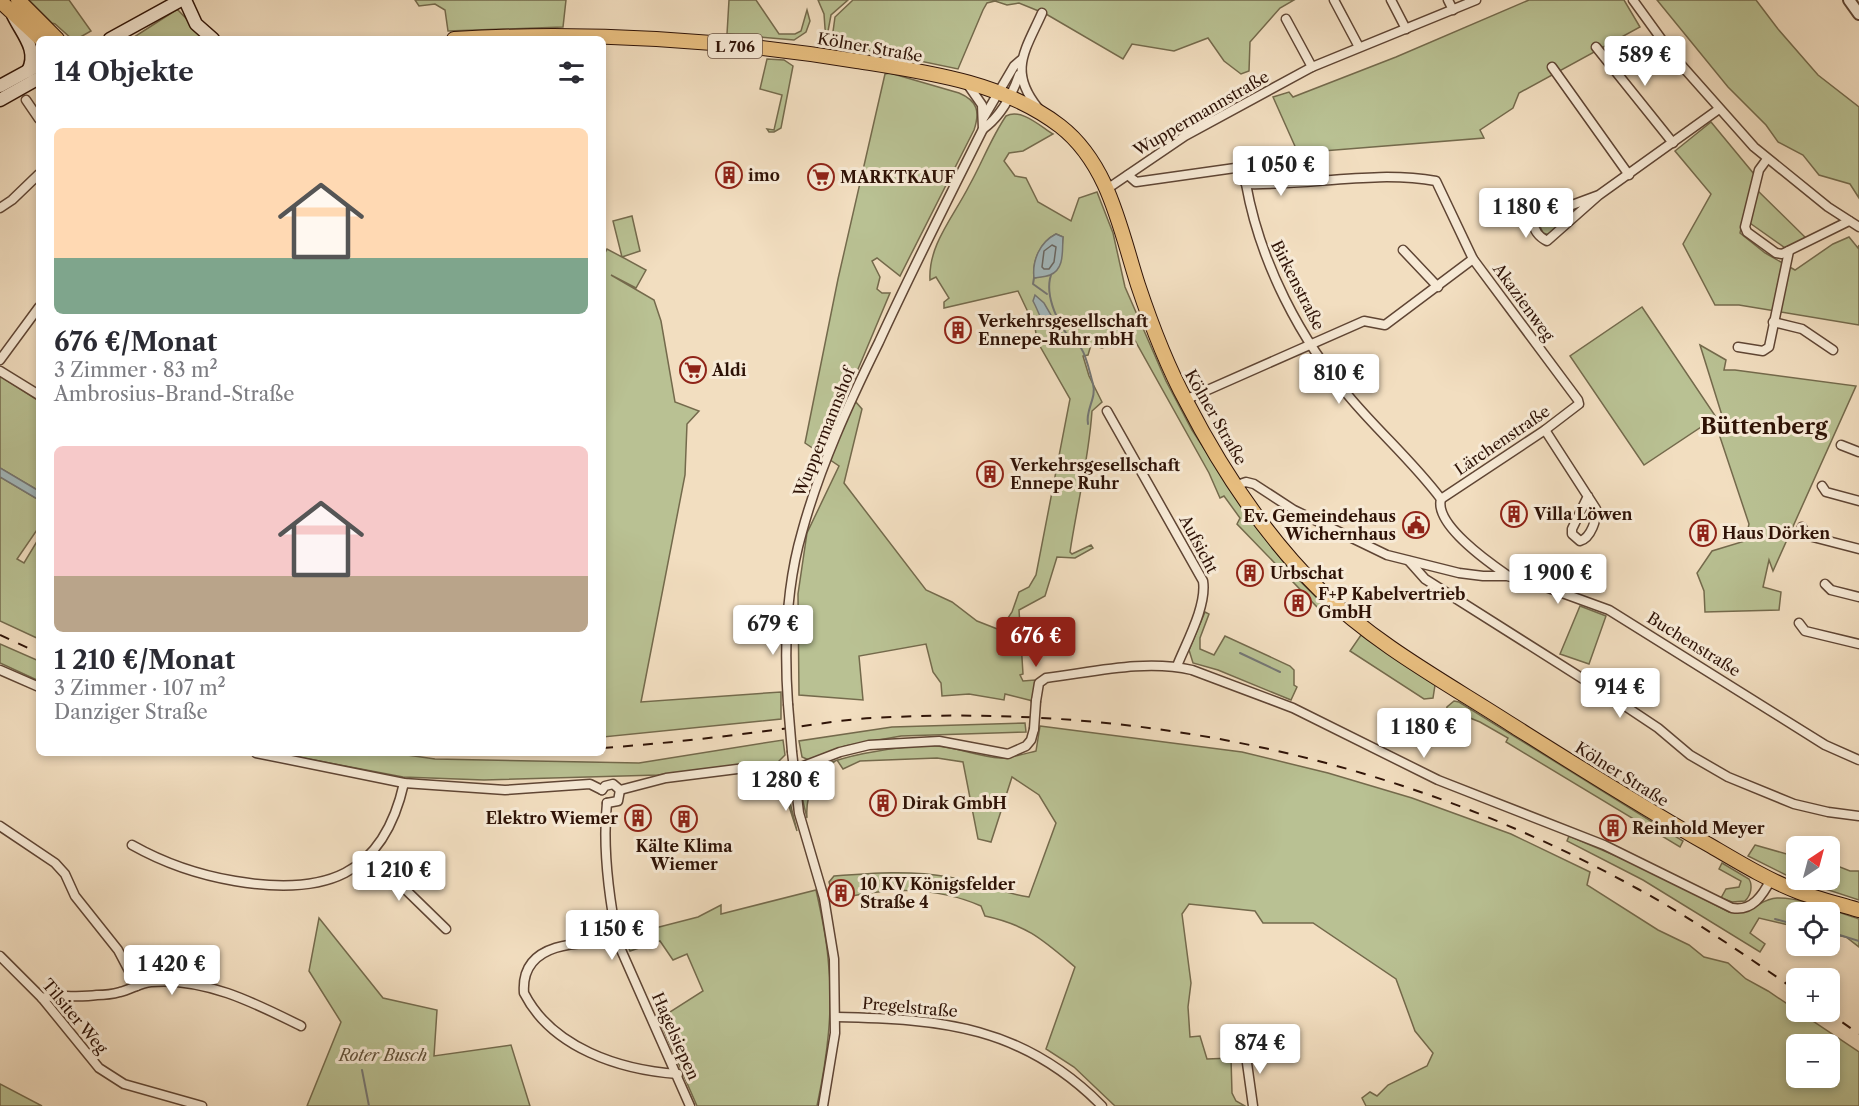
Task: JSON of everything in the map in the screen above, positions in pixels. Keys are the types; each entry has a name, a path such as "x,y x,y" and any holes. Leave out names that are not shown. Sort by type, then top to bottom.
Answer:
{"main road":[{"path":"18,0 54,36"},
{"path":"116,36 183,0 196,24 210,36"},
{"path":"0,1 38,36"},
{"path":"0,86 33,68 32,49 13,15"},
{"name":"Kölner Straße","path":"606,39 652,39 791,51 883,65 965,82 1003,95 1044,115 1082,147 1107,189 1149,316 1185,400 1237,485 1295,563 1322,592 1361,625 1420,666 1620,793 1771,879 1802,893 1859,910"},
{"path":"0,100 36,80"}],"street":[{"path":"1334,0 1359,47"},
{"path":"1391,0 1406,29"},
{"path":"1448,0 1453,10"},
{"name":"Wuppermannstraße","path":"1107,189 1192,132 1312,67 1476,0"},
{"path":"1633,0 1661,41 1719,109 1767,159 1859,227"},
{"path":"1849,0 1859,14"},
{"name":"Wuppermannshof","path":"983,129 993,121 1042,13"},
{"path":"1286,19 1312,67"},
{"path":"1596,47 1673,143"},
{"name":"Wuppermannshof","path":"1021,60 1020,72 1024,89 1044,115"},
{"path":"1552,67 1629,175"},
{"name":"Wuppermannshof","path":"984,117 1020,72"},
{"name":"Wuppermannshof","path":"822,1106 832,1058 836,1017 836,977 831,934 822,891 802,824 793,770 786,658 788,608 801,533 845,413 983,129 984,117 980,100 965,82"},
{"path":"26,100 36,115"},
{"path":"1599,195 1537,218 1533,222 1534,227 1540,237 1547,241 1599,195 1719,109"},
{"path":"1767,159 1759,170 1745,227 1747,232 1776,253 1789,251 1849,221"},
{"path":"1128,175 1136,182 1235,168 1240,170 1246,184"},
{"path":"0,208 17,196 36,177"},
{"name":"Akazienweg","path":"1246,184 1290,184 1371,178 1436,181 1473,259 1578,400 1579,405"},
{"name":"Birkenstraße","path":"1246,184 1263,252 1311,343 1352,400 1426,479 1441,499 1439,506 1442,514 1453,528 1480,555 1507,576"},
{"path":"1403,250 1438,287"},
{"path":"1738,347 1767,350 1789,251"},
{"path":"1185,400 1364,321 1385,325 1473,259"},
{"path":"0,360 36,311"},
{"path":"1773,322 1802,329 1833,350"},
{"path":"0,371 36,393"},
{"name":"Lärchenstraße","path":"1441,499 1579,405"},
{"name":"Aufsicht","path":"1107,411 1203,581 1201,606 1177,666"},
{"path":"1545,430 1587,496 1596,513 1589,536 1580,541 1575,538 1572,529 1587,496"},
{"path":"1841,445 1859,452"},
{"name":"Buchenstraße","path":"1237,485 1246,482 1254,484 1294,510 1387,555 1475,575 1507,576 1532,582 1624,618 1818,740 1859,760"},
{"path":"1822,486 1826,492 1859,501"},
{"path":"1802,527 1805,535 1859,549"},
{"path":"1409,561 1425,579 1619,702 1710,767 1762,793 1794,804 1859,816"},
{"path":"1825,584 1831,590 1859,597"},
{"path":"1799,623 1805,631 1859,644"},
{"path":"620,790 666,778 745,768 793,770 840,752 869,745 955,743 996,754 1008,754 1026,746 1031,740 1040,683 1046,678 1143,666 1177,666 1220,679 1293,708 1438,780 1604,845 1732,908 1744,909 1751,905 1764,893 1771,879"},
{"path":"0,670 36,686"},
{"path":"271,756 404,783 505,790 590,784 602,790"},
{"path":"132,845 173,865 211,877 281,886 305,886 330,880 353,869 370,855 390,829 398,809 404,783"},
{"path":"614,784 620,790 618,801 607,803 602,797 604,786 614,784"},
{"name":"Hagelsiepen","path":"607,803 604,828 612,916 618,943 678,1074 690,1106"},
{"path":"0,826 55,863 65,874 75,896 118,950 136,986"},
{"path":"370,855 446,929"},
{"path":"618,943 586,943 555,947 532,964 525,974 524,993 547,1022 572,1044 630,1066 678,1074"},
{"name":"Tilsiter Weg","path":"0,956 42,998 87,1057 112,1078 144,1091 202,1106"},
{"path":"42,998 58,994 93,996 120,992 149,982 181,983 206,987 250,1001 301,1026"},
{"name":"Pregelstraße","path":"836,1017 933,1021 1000,1038 1033,1053 1060,1070 1102,1106"},
{"path":"1253,1043 1247,1063 1253,1106"}],"green space":[{"path":"29,0 69,0 91,31 82,36 69,36"},
{"path":"415,0 566,0 563,27 448,31 445,10 435,4 419,6"},
{"path":"729,0 756,0 779,34 795,34 801,31 807,10 810,21 806,32 794,40 727,34"},
{"path":"818,0 848,0 831,15 826,42 824,14"},
{"path":"853,0 1294,0 1280,8 1250,42 1249,71 1241,74 1224,61 1208,38 1174,51 1132,44 1123,59 1046,14 1019,3 1007,5 995,1 987,3 983,10 958,69 872,51 831,46 835,17"},
{"path":"1529,0 1624,0 1640,27 1519,93 1513,108 1480,130 1484,138 1298,153 1273,97 1289,92 1293,97 1396,57"},
{"path":"1657,0 1756,0 1818,75 1859,107 1859,198 1850,184 1819,175 1803,155 1778,142 1766,125 1728,87"},
{"path":"176,10 203,36 136,36"},
{"path":"767,59 784,60 793,66 781,128 774,132 769,132 767,129 774,130 782,95 760,89"},
{"path":"890,73 959,93 974,103 977,112 974,130 900,276 877,258 872,261 880,277 877,289 882,293 890,293 848,393 862,409 844,483 926,590 952,602 977,621 1000,630 1012,612 1019,592 1029,587 1036,575 1070,399 1037,341 1035,327 1018,291 944,308 944,302 949,298 936,277 930,280 933,255 943,231 1006,116 1018,114 1053,134 1023,151 1009,153 1004,161 1015,176 1026,178 1038,202 1071,221 1079,198 1097,192 1113,233 1125,287 1166,381 1192,430 1252,522 1295,576 1324,605 1320,610 1237,524 1240,518 1224,496 1220,498 1209,473 1133,337 1102,348 1091,345 1088,355 1083,356 1089,376 1102,402 1092,411 1086,464 1070,552 1072,554 1091,545 1093,548 1075,558 1057,557 1045,596 1019,610 1023,674 1020,675 1023,681 1035,680 1033,701 1005,694 1004,700 969,694 942,696 941,683 933,672 926,644 859,656 863,700 799,695 798,594 807,533 839,466 805,443 838,279 885,74","holes":["1056,234 1063,237 1059,265 1051,273 1034,278 1034,265 1042,247"]},
{"path":"1711,122 1754,174 1740,233 1765,253 1795,270 1833,244 1849,237 1858,248 1859,245 1859,325 1739,305 1715,305 1683,244 1711,194 1675,151"},
{"path":"1755,188 1807,239 1788,250 1747,221"},
{"path":"1564,211 1568,221 1550,235 1543,233 1539,224 1541,220"},
{"path":"632,216 640,251 622,257 613,221"},
{"path":"607,249 646,270 636,288 611,275 654,300 661,321 675,402 699,411 687,424 685,475 641,702 781,692 781,719 606,737"},
{"path":"1642,307 1716,417 1644,465 1570,356"},
{"path":"1700,345 1726,360 1724,370 1856,386 1773,571 1769,560 1763,587 1781,592 1779,610 1705,612 1704,591 1697,573 1712,551 1745,541 1749,524 1718,431 1725,425"},
{"path":"0,376 36,399 36,489 0,468"},
{"path":"0,477 36,498 36,531 17,559 24,563 36,543 36,638 0,621"},
{"path":"1580,606 1606,616 1589,664 1560,654"},
{"path":"1205,612 1209,614 1200,638 1200,649 1214,655 1225,636 1290,666 1294,670 1294,685 1297,687 1291,700 1218,670 1193,663 1189,650"},
{"path":"1361,635 1435,685 1433,698 1424,699 1350,651"},
{"path":"0,644 36,660 36,680 0,663"},
{"path":"1454,701 1683,841 1680,847 1506,742 1508,738 1480,722 1455,712 1450,718 1446,713 1447,707"},
{"path":"1025,723 1026,732 901,736 845,746 811,761 802,757 799,741 892,727"},
{"path":"1040,726 1242,752 1328,773 1412,798 1511,834 1590,872 1587,885 1658,930 1689,945 1704,957 1728,963 1746,979 1786,1003 1786,1022 1814,1022 1832,1034 1786,1034 1786,1088 1840,1088 1840,1039 1859,1052 1859,1106 1366,1106 1362,1098 1370,1092 1377,1096 1388,1085 1427,1066 1433,1053 1415,1031 1396,979 1313,923 1263,923 1255,911 1189,904 1182,914 1191,983 1188,1007 1190,1037 1200,1036 1207,1059 1231,1058 1232,1093 1236,1101 1245,1106 1115,1106 1074,1067 1046,1049 1075,967 1053,949 1023,929 985,916 981,906 963,899 926,892 889,891 834,900 829,882 834,876 920,873 959,879 1029,897 1056,823 1039,795 1012,777 991,842 978,839 963,762 937,758 860,761 843,769 837,761 886,750 924,746 944,747 1000,758 1018,756 1036,751"},
{"path":"783,740 785,755 777,763 755,763 658,775 484,780 403,777 293,756 414,756 435,759 639,763"},
{"path":"835,761 813,784 808,800 807,818 802,795 803,782 810,773"},
{"path":"751,774 785,782 797,831 785,794"},
{"path":"1569,836 1647,869 1729,912 1745,910 1777,898 1807,902 1786,902 1786,924 1759,918 1750,933 1765,944 1760,952 1643,880 1567,841"},
{"path":"1755,845 1786,854 1786,875 1748,856"},
{"path":"1722,863 1749,879 1751,890 1745,901 1732,902 1721,898 1726,889 1739,887 1741,881 1719,869"},
{"path":"1840,867 1850,871 1859,871 1859,900 1829,890 1840,890"},
{"path":"816,890 830,977 830,1014 824,1070 817,1106 697,1106 659,1019 703,991 687,954 673,960 660,941 630,951 624,936 698,917 721,905 721,914"},
{"path":"1840,913 1859,919 1859,947 1846,937 1840,936"},
{"name":"Roter Busch","path":"319,918 383,998 437,1010 434,1056 511,1045 530,1106 307,1106 341,1022 309,971"},
{"path":"0,1084 42,1106 0,1106"}],"water":[{"path":"1056,234 1063,237 1062,259 1058,268 1050,275 1034,278 1034,265 1038,252 1050,237"},
{"path":"1035,295 1044,303 1065,339 1063,344 1057,342 1045,327 1033,301"},
{"path":"0,468 36,489 36,498 0,477"}],"waterway":[{"path":"1051,275 1049,283 1054,311 1068,336 1081,348 1093,384 1088,424"},
{"path":"1034,278 1033,284 1047,294"},
{"path":"1240,653 1280,672"},
{"path":"1775,919 1786,922"},
{"path":"1840,935 1859,941"},
{"path":"362,1070 369,1106"}],"railway":[{"path":"0,635 36,652"},
{"path":"606,748 860,719 973,716 1073,720 1171,731 1268,749 1363,773 1456,805 1548,843 1638,889 1719,938 1786,984"},
{"path":"1840,1021 1859,1034"}],"place":[{"name":"imo","path":"729,175"},
{"name":"MARKTKAUF","path":"821,177"},
{"name":"Verkehrsgesellschaft Ennepe-Ruhr mbH","path":"958,330"},
{"name":"Aldi","path":"693,370"},
{"name":"Verkehrsgesellschaft Ennepe Ruhr","path":"990,474"},
{"name":"Villa Löwen","path":"1514,514"},
{"name":"Ev. Gemeindehaus Wichernhaus","path":"1416,525"},
{"name":"Haus Dörken","path":"1703,533"},
{"name":"Urbschat","path":"1250,573"},
{"name":"F+P Kabelvertrieb GmbH","path":"1298,603"},
{"name":"Dirak GmbH","path":"883,803"},
{"name":"Elektro Wiemer","path":"638,818"},
{"name":"Kälte Klima Wiemer","path":"684,819"},
{"name":"Reinhold Meyer","path":"1613,828"},
{"name":"10 KV Königsfelder Straße 4","path":"841,893"}],"district":[{"name":"Büttenberg","path":"1764,426"}]}
